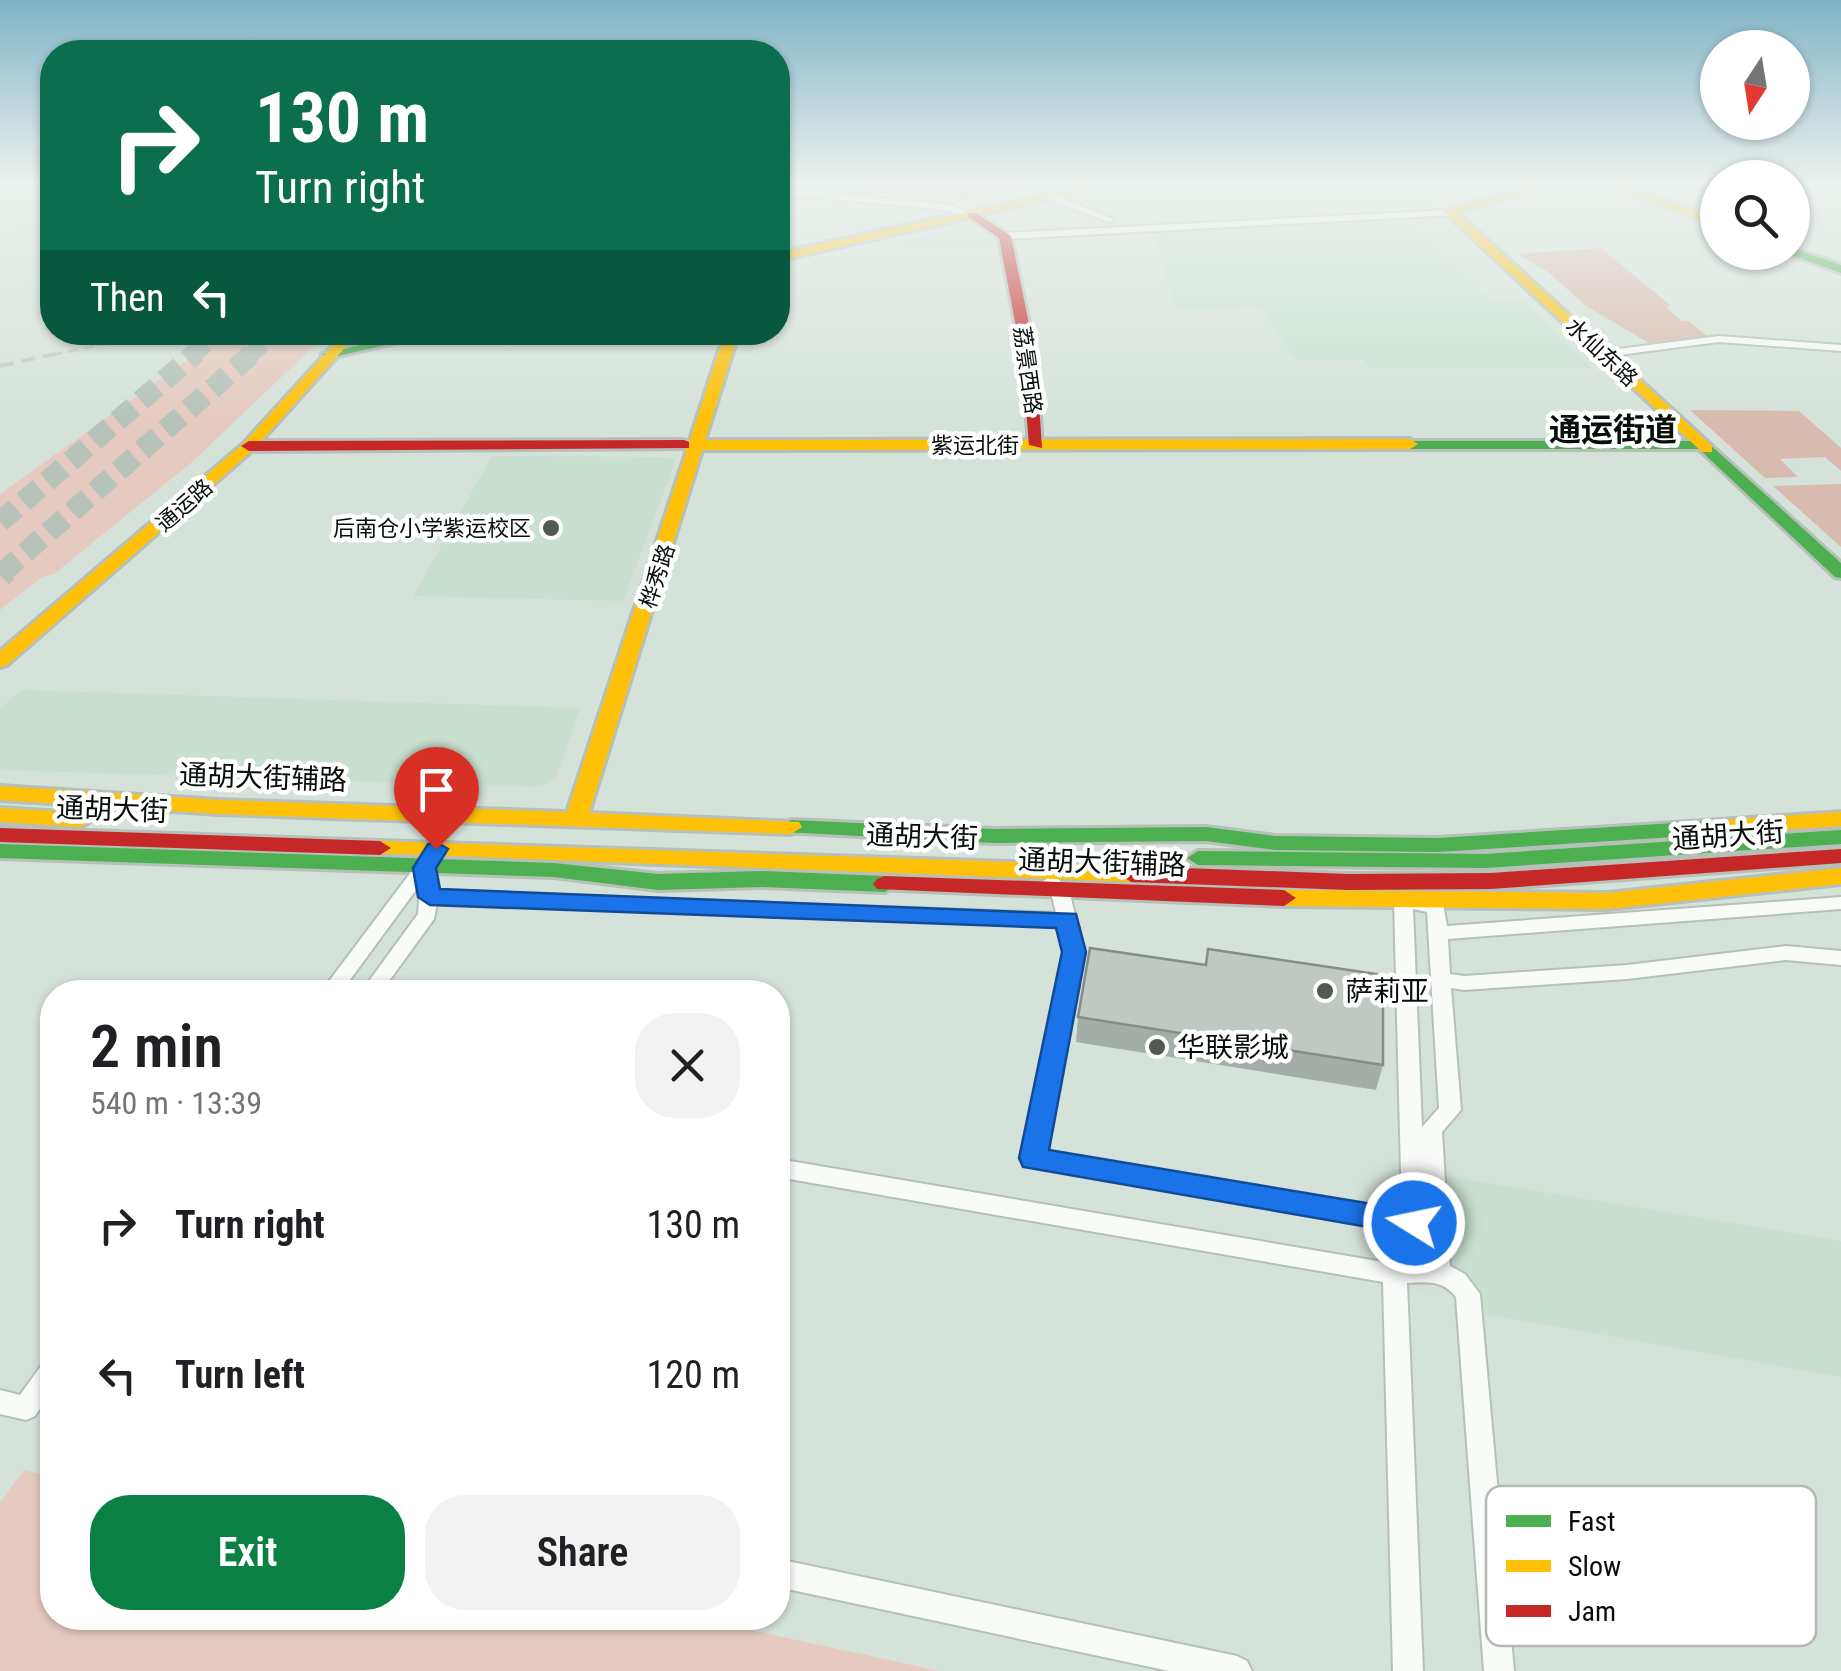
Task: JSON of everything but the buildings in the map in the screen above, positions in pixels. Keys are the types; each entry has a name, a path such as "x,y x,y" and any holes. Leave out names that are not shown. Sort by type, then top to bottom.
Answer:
{"street":[{"name":"荔景西路","path":"1010,262 1029,358 1038,445"},
{"name":"水仙东路","path":"1504,262 1841,573"},
{"path":"1603,354 1719,340 1841,348"},
{"name":"通运路","path":"0,661 250,446 335,345"},
{"name":"通运路","path":"0,637 175,494 335,345"},
{"name":"桦秀路","path":"577,817 728,345"},
{"name":"紫运北街","path":"250,446 1701,444"},
{"name":"通胡大街辅路","path":"0,793 219,806 994,836 1206,834 1274,843 1458,844 1841,820"},
{"name":"通胡大街","path":"0,815 1127,857 1445,861 1841,837"},
{"name":"通胡大街","path":"0,834 430,858 1039,870 1348,882 1445,896 1841,856"},
{"name":"通胡大街辅路","path":"0,851 430,858 657,882 762,879 1403,901 1445,896 1603,901 1709,894 1752,883 1841,876"},
{"path":"380,980 427,915 430,858"},
{"path":"340,980 430,858"},
{"path":"1039,870 1060,890 1074,952 1034,1158 1414,1223 1403,901 1348,882"},
{"path":"1438,1271 1431,1130 1450,1110 1438,933 1445,896"},
{"path":"430,897 1067,920"},
{"path":"1438,933 1841,904"},
{"path":"1441,980 1464,983 1627,972 1786,953 1841,958"},
{"path":"790,1170 1395,1274 1438,1271 1457,1281 1468,1294 1486,1506"},
{"path":"1395,1274 1408,1671"},
{"path":"0,1402 26,1408 40,1388"},
{"path":"790,1576 1237,1671"},
{"path":"1498,1646 1500,1671"}],"shaded area":[{"path":"1161,262 1450,262 1489,300 1523,300 1592,368 1370,368 1363,359 1295,359 1260,307 1176,310"},
{"path":"1531,262 1618,262 1670,305 1666,307 1682,321 1689,321 1707,336 1649,343 1586,306"},
{"path":"208,345 315,345 192,462 54,574 42,577 0,610 0,494"},
{"path":"1690,410 1799,411 1841,448 1841,471 1825,457 1780,459 1798,477 1765,478"},
{"name":"后南仓小学紫运校区","path":"492,456 676,460 623,601 413,596"},
{"path":"1841,484 1841,547 1773,486"},
{"path":"22,690 580,708 555,780 539,787 0,770 0,708"},
{"path":"1446,1176 1841,1241 1841,1377 1478,1313 1452,1267"},
{"path":"24,1470 40,1473 40,1630 751,1630 939,1671 0,1671 0,1502"}],"tunnel":[{"path":"194,355 206,345"},
{"path":"251,355 262,345"},
{"path":"0,522 197,352"},
{"path":"2,573 254,352"},
{"path":"2,573 5,570"}],"railway":[{"path":"52,355 99,345"},
{"path":"0,366 64,352"}],"traffic: fast":[{"path":"1822,262 1841,269"},
{"path":"329,354 373,345"},
{"path":"1410,444 1701,444"},
{"path":"1707,449 1841,573"},
{"path":"791,827 994,836 1206,834 1275,843 1438,845 1706,828"},
{"path":"1198,858 1485,861 1841,837"},
{"path":"0,851 554,870 658,882 762,879 885,884"}],"traffic: slow":[{"path":"1504,262 1707,449"},
{"path":"0,661 249,446 341,345"},
{"path":"577,817 728,345"},
{"path":"684,445 1410,444"},
{"path":"0,793 219,807 791,827"},
{"path":"0,815 81,820"},
{"path":"1706,828 1841,819"},
{"path":"380,848 1131,874"},
{"path":"1284,898 1608,901 1841,876"}],"traffic: jam":[{"path":"1010,262 1029,358 1037,445"},
{"path":"249,446 684,445"},
{"path":"0,835 380,848"},
{"path":"1131,874 1348,882 1491,881 1841,856"},
{"path":"885,884 1284,898"}],"place":[{"name":"后南仓小学紫运校区","path":"551,528"},
{"name":"萨莉亚","path":"1325,991"},
{"name":"华联影城","path":"1157,1047"}],"district":[{"name":"通运街道","path":"1613,430"}],"route":[{"path":"436,849 424,868 430,897 1067,920 1074,952 1034,1158 1414,1223"}]}
